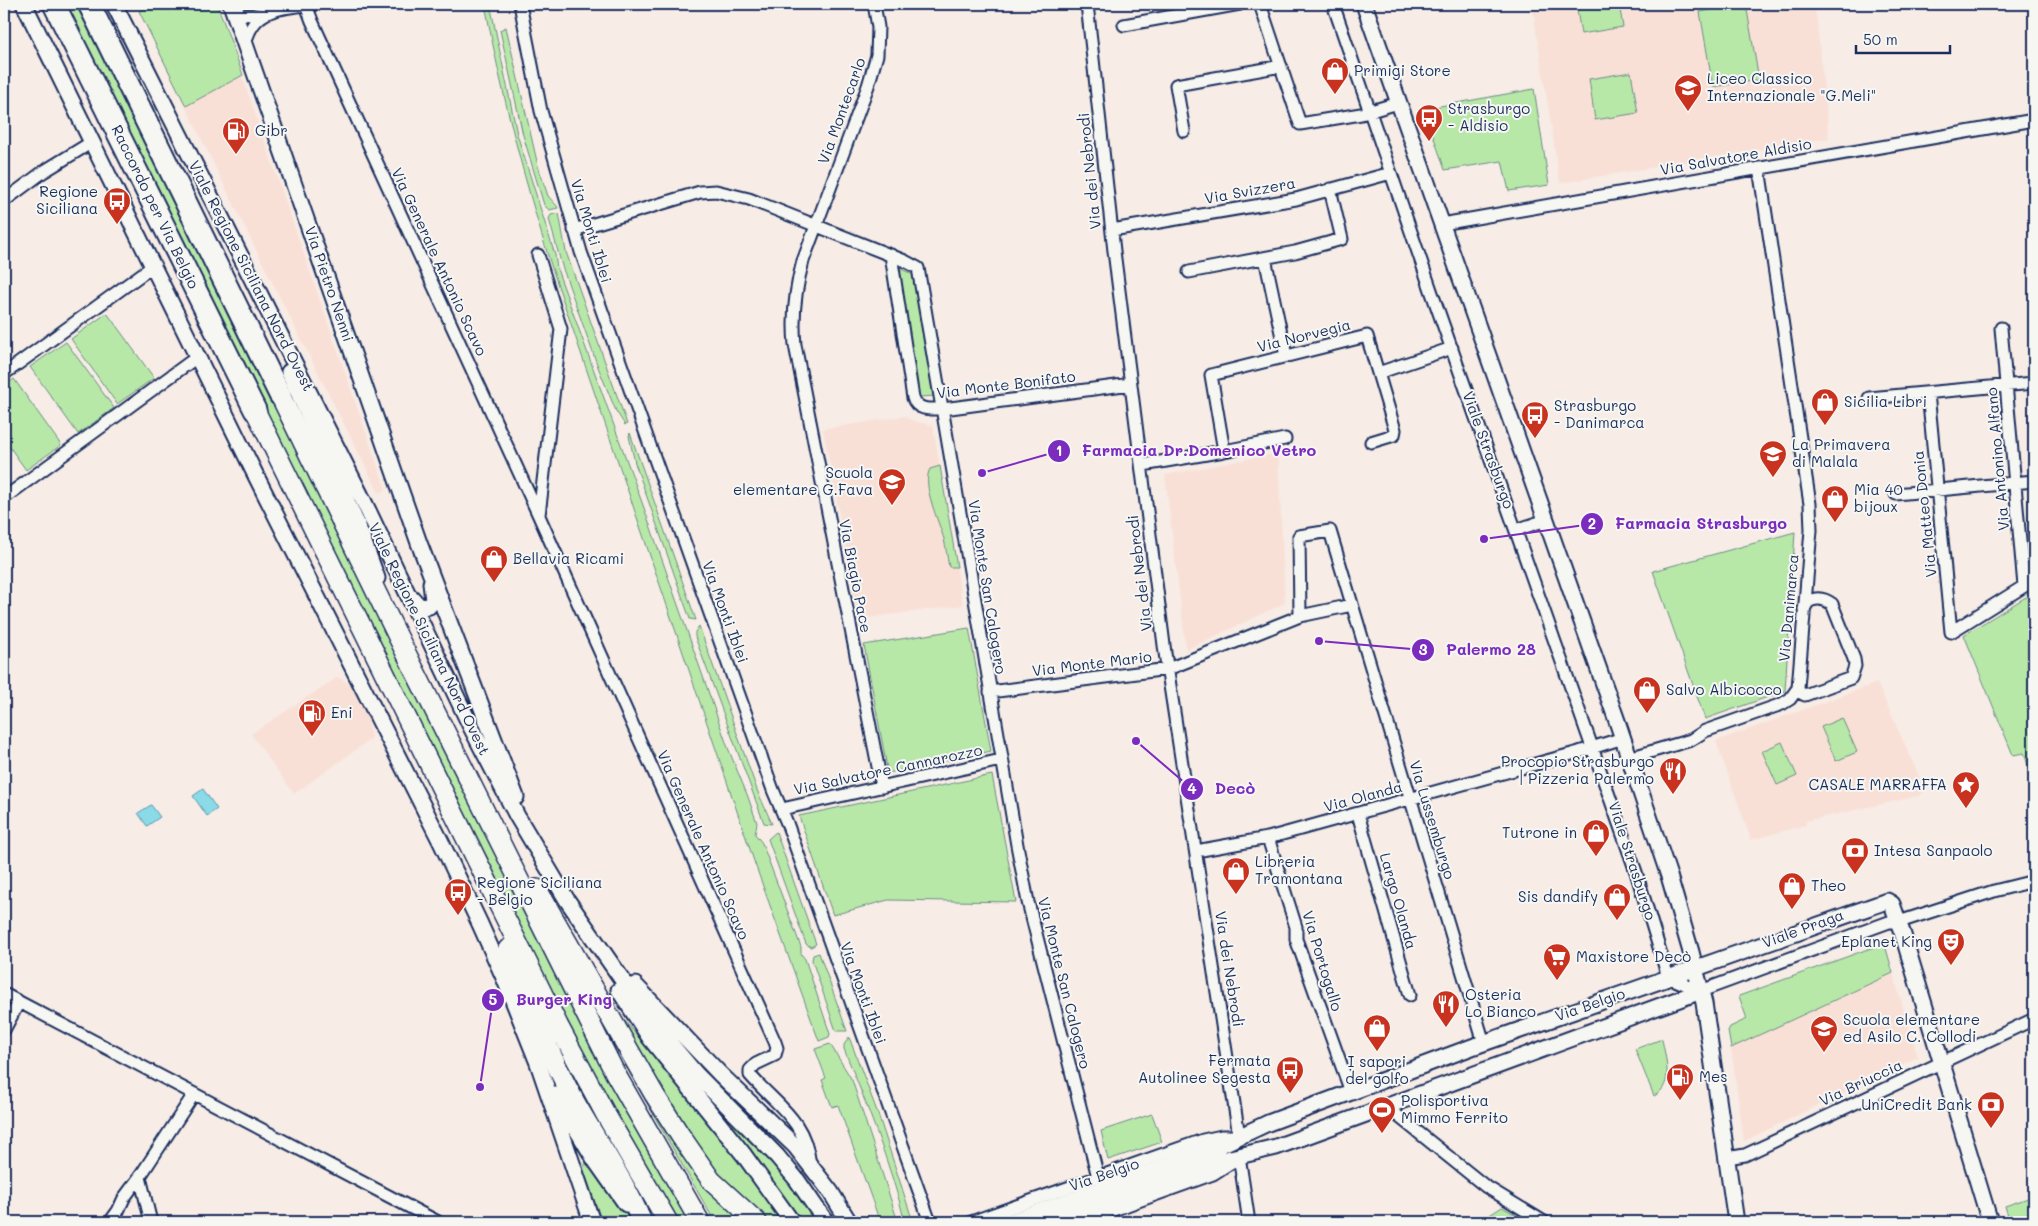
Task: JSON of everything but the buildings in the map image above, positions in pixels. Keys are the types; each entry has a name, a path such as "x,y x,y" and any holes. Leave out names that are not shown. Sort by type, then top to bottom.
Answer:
{"highway":[{"name":"Raccordo per Via Belgio","path":"54,4 255,410"},
{"name":"Raccordo per Via Belgio","path":"89,4 280,395"}],"main road":[{"name":"Viale Regione Siciliana Nord Ovest","path":"280,395 402,645 615,1072 700,1222"},
{"path":"255,410 559,1027 606,1116 668,1222"},
{"path":"446,732 501,824 654,1094 680,1135 711,1180 757,1222"},
{"path":"420,746 493,912 555,1064 628,1192 642,1222"}],"street":[{"path":"24,4 197,357 441,842 505,980 538,1063 592,1222"},
{"name":"Viale Regione Siciliana Nord Ovest","path":"114,4 274,321 495,775 537,849 567,900 664,1037 696,1074 777,1156 797,1180 826,1222"},
{"path":"235,7 251,15 310,4"},
{"name":"Via Generale Antonio Scavo","path":"310,4 312,21 539,516 775,1042 777,1048 775,1054 756,1064 750,1070 750,1075 795,1120 805,1140 810,1164"},
{"name":"Via Monti Iblei","path":"520,4 541,111 574,230 772,790 782,809 930,1222"},
{"name":"Via Montecarlo","path":"816,225 868,86 877,55 878,27 874,4"},
{"name":"Via dei Nebrodi","path":"1087,4 1112,230 1168,669 1239,1136"},
{"path":"1124,25 1240,4"},
{"path":"1260,4 1300,124 1371,112 1398,103"},
{"name":"Viale Strasburgo","path":"1333,4 1452,348 1594,748 1643,891 1668,977"},
{"name":"Viale Strasburgo","path":"1364,4 1669,876 1701,991 1709,1030 1736,1222"},
{"name":"Via Pietro Nenni","path":"235,7 245,45 427,564 537,849"},
{"path":"245,45 251,26 257,18 267,12"},
{"path":"1184,131 1176,85 1281,66"},
{"name":"Via Salvatore Aldisio","path":"1442,224 2034,120"},
{"path":"4,200 43,172 92,142"},
{"name":"Via Danimarca","path":"1759,168 1809,496 1811,530 1798,688"},
{"name":"Via Svizzera","path":"1112,230 1296,199 1391,173"},
{"path":"1189,272 1265,258 1342,240 1330,189"},
{"name":"Via Monte San Calogero","path":"574,230 700,192 716,191 749,199 816,225 914,265 919,272 1001,760 1028,902 1098,1177"},
{"name":"Via Biagio Pace","path":"816,225 803,261 794,297 795,345 882,787"},
{"path":"538,255 559,322 561,338 539,516"},
{"name":"Via Monte Bonifato","path":"891,255 914,403 918,406 927,409 943,409 1132,384"},
{"path":"1265,258 1286,356"},
{"path":"4,374 153,266"},
{"path":"274,321 287,369 365,542 402,645"},
{"name":"Via Antonino Alfano","path":"2002,328 2015,483 2029,583"},
{"name":"Via Norvegia","path":"1224,452 1211,375 1367,336 1378,373"},
{"path":"1371,442 1394,435 1395,430 1378,373 1452,348"},
{"path":"4,498 197,357"},
{"path":"1869,398 2034,383"},
{"name":"Via Matteo Donia","path":"1928,392 1951,632 2029,583"},
{"path":"1143,465 1224,452 1285,439"},
{"path":"1896,494 2034,481"},
{"path":"1516,530 1546,520"},
{"name":"Via Lussemburgo","path":"1300,616 1299,536 1330,532 1484,1043"},
{"name":"Via Pietro Nenni","path":"402,583 418,605 422,608 429,606 433,596 427,564"},
{"path":"1629,758 1691,740 1705,731 1782,704 1790,699 1798,688 1799,692 1805,695 1851,678 1856,666 1832,604 1820,598 1808,602 1804,609"},
{"path":"1168,669 1300,616 1352,605"},
{"name":"Via Monte Mario","path":"990,692 1168,669"},
{"name":"Via Olanda","path":"1196,851 1268,838 1594,748 1622,738"},
{"name":"Via Salvatore Cannarozzo","path":"782,809 1001,760"},
{"name":"Largo Olanda","path":"1358,814 1410,995"},
{"name":"Via Portogallo","path":"1268,838 1296,927 1296,939 1351,1092"},
{"name":"Viale Praga","path":"1701,991 1889,922 1899,922 1994,891 2034,881"},
{"path":"567,900 632,1012 674,1069 744,1155 792,1222"},
{"name":"Viale Praga","path":"1695,968 1882,901 1892,904 1899,922"},
{"path":"1899,922 1990,1222"},
{"path":"603,951 720,1074 783,1134 810,1164 849,1222"},
{"name":"Via Belgio","path":"1042,1222 1208,1158 1239,1136 1268,1123 1417,1067 1695,968"},
{"path":"1668,977 1701,991"},
{"name":"Via Belgio","path":"1008,1222 1208,1158 1239,1156 1276,1147 1465,1076 1701,991"},
{"path":"4,994 438,1222"},
{"path":"4,1030 19,1002"},
{"name":"Via Briuccia","path":"1727,1158 1745,1155 2034,1019"},
{"path":"1456,1053 1451,1064 1457,1074 1465,1076"},
{"path":"538,1063 596,1160 638,1222"},
{"path":"1417,1067 1426,1071 1429,1078 1426,1091"},
{"path":"110,1222 194,1094"},
{"path":"1383,1107 1398,1116 1484,1186 1544,1222"},
{"name":"Via Belgio","path":"971,1222 1203,1140 1222,1136 1239,1136"},
{"path":"1239,1156 1249,1222"},
{"name":"Via Belgio","path":"1080,1222 1213,1174 1239,1156"},
{"path":"140,1177 151,1222"}],"shaded area":[{"path":"135,4 217,4 386,490 379,493 274,286"},
{"name":"Liceo Classico Internazionale \"G.Meli\"","path":"1532,4 1815,4 1829,138 1560,183"},
{"name":"Scuola elementare G.Fava","path":"904,416 933,426 963,605 859,619 823,429"},
{"path":"1278,453 1285,603 1186,650 1165,475"},
{"name":"Eni","path":"338,677 351,685 369,720 371,739 294,794 251,734"},
{"path":"1877,683 1925,789 1919,796 1806,821 1806,825 1751,840 1716,741"},
{"name":"Scuola elementare ed Asilo C. Collodi","path":"1893,973 1918,1057 1744,1141 1731,1048"}],"green space":[{"path":"63,4 77,4 338,537 596,1056 691,1222 678,1222 573,1037"},
{"path":"164,4 217,4 243,75 186,106 139,11"},
{"path":"485,4 490,4 517,134 555,255 557,269 644,508 728,748 748,797 757,823 755,834 762,843 801,947 801,954 805,959 830,1034 829,1037 819,1041 755,864 551,265 514,135 498,70"},
{"path":"1576,4 1619,4 1623,27 1581,34"},
{"path":"1746,4 1759,80 1713,87 1700,12"},
{"path":"506,27 538,166 548,196 558,208 549,210 544,205 523,135 500,30"},
{"path":"1631,72 1638,113 1595,120 1589,79"},
{"path":"1534,89 1549,185 1509,191 1502,161 1445,170 1424,109"},
{"path":"559,213 566,252 627,424 625,425 616,411 598,367 562,266 549,219 551,215"},
{"path":"899,268 914,275 936,396 919,397"},
{"path":"107,313 154,378 117,404 71,339"},
{"path":"66,342 114,408 78,434 30,367"},
{"path":"14,379 61,445 26,470 4,439 4,386"},
{"path":"630,433 696,620 690,619 635,463"},
{"path":"940,466 957,567 949,567 944,539 929,493 928,476 930,469"},
{"path":"1795,532 1785,691 1705,719 1653,571"},
{"path":"2034,592 2034,784 2024,753 2013,755 1964,635"},
{"path":"699,626 757,790 772,824 764,823 695,637 695,632"},
{"path":"969,628 991,751 888,773 864,645"},
{"path":"1842,718 1857,752 1836,761 1821,727"},
{"path":"1782,742 1797,776 1777,785 1762,751"},
{"path":"992,775 1016,902 888,900 833,915 799,816"},
{"path":"776,832 816,944 811,947 806,944 768,839"},
{"path":"1882,944 1885,945 1893,973 1731,1048 1728,1031 1730,1027 1747,1019 1739,996"},
{"path":"819,953 847,1031 836,1031 812,960 813,955"},
{"path":"625,1021 729,1147 784,1222 768,1222 755,1213 704,1162 622,1023"},
{"path":"606,1025 740,1222 715,1222 625,1065"},
{"path":"849,1037 878,1114 913,1222 905,1222 885,1156 844,1049 844,1045"},
{"path":"1662,1039 1667,1078 1665,1085 1654,1096 1635,1049"},
{"path":"830,1044 852,1080 898,1222 880,1222 838,1105 832,1107 822,1080 826,1078 815,1049"},
{"path":"714,1106 717,1106 767,1155 795,1189 818,1222 801,1222"},
{"path":"1152,1114 1162,1142 1108,1160 1101,1131"},
{"path":"586,1163 592,1165 632,1222 602,1222 583,1168"},
{"path":"2034,1196 2034,1222 2010,1222 2005,1206"},
{"path":"1502,1207 1529,1222 1479,1222"}],"water":[{"path":"203,789 217,809 207,816 193,796"},
{"path":"151,805 160,817 147,826 138,813"}],"place":[{"name":"Primigi Store","path":"1335,95"},
{"name":"Liceo Classico Internazionale \"G.Meli\"","path":"1688,112"},
{"name":"Strasburgo - Aldisio","path":"1429,142"},
{"name":"Gibr","path":"236,155"},
{"name":"Regione Siciliana","path":"117,225"},
{"name":"Sicilia Libri","path":"1825,426"},
{"name":"Strasburgo - Danimarca","path":"1535,439"},
{"name":"Farmacia Dr.Domenico Vetro","path":"982,473"},
{"name":"La Primavera di Malala","path":"1773,478"},
{"name":"Scuola elementare G.Fava","path":"892,506"},
{"name":"Mia 40 bijoux","path":"1835,523"},
{"name":"Farmacia Strasburgo","path":"1484,539"},
{"name":"Bellavia Ricami","path":"494,583"},
{"name":"Palermo 28","path":"1319,641"},
{"name":"Salvo Albicocco","path":"1647,714"},
{"name":"Eni","path":"312,737"},
{"name":"Decò","path":"1136,741"},
{"name":"Procopio Strasburgo | Pizzeria Palermo","path":"1673,795"},
{"name":"CASALE MARRAFFA","path":"1966,809"},
{"name":"Tutrone in","path":"1596,857"},
{"name":"Intesa Sanpaolo","path":"1855,875"},
{"name":"Libreria Tramontana","path":"1236,895"},
{"name":"Theo","path":"1792,910"},
{"name":"Regione Siciliana - Belgio","path":"458,916"},
{"name":"Sis dandify","path":"1617,921"},
{"name":"Eplanet King","path":"1951,966"},
{"name":"Maxistore Decò","path":"1557,981"},
{"name":"Osteria Lo Bianco","path":"1446,1028"},
{"name":"I sapori del golfo","path":"1377,1052"},
{"name":"Scuola elementare ed Asilo C. Collodi","path":"1824,1053"},
{"name":"Burger King","path":"480,1087"},
{"name":"Fermata Autolinee Segesta","path":"1290,1094"},
{"name":"Mes","path":"1680,1101"},
{"name":"UniCredit Bank","path":"1991,1129"},
{"name":"Polisportiva Mimmo Ferrito","path":"1382,1134"}]}
